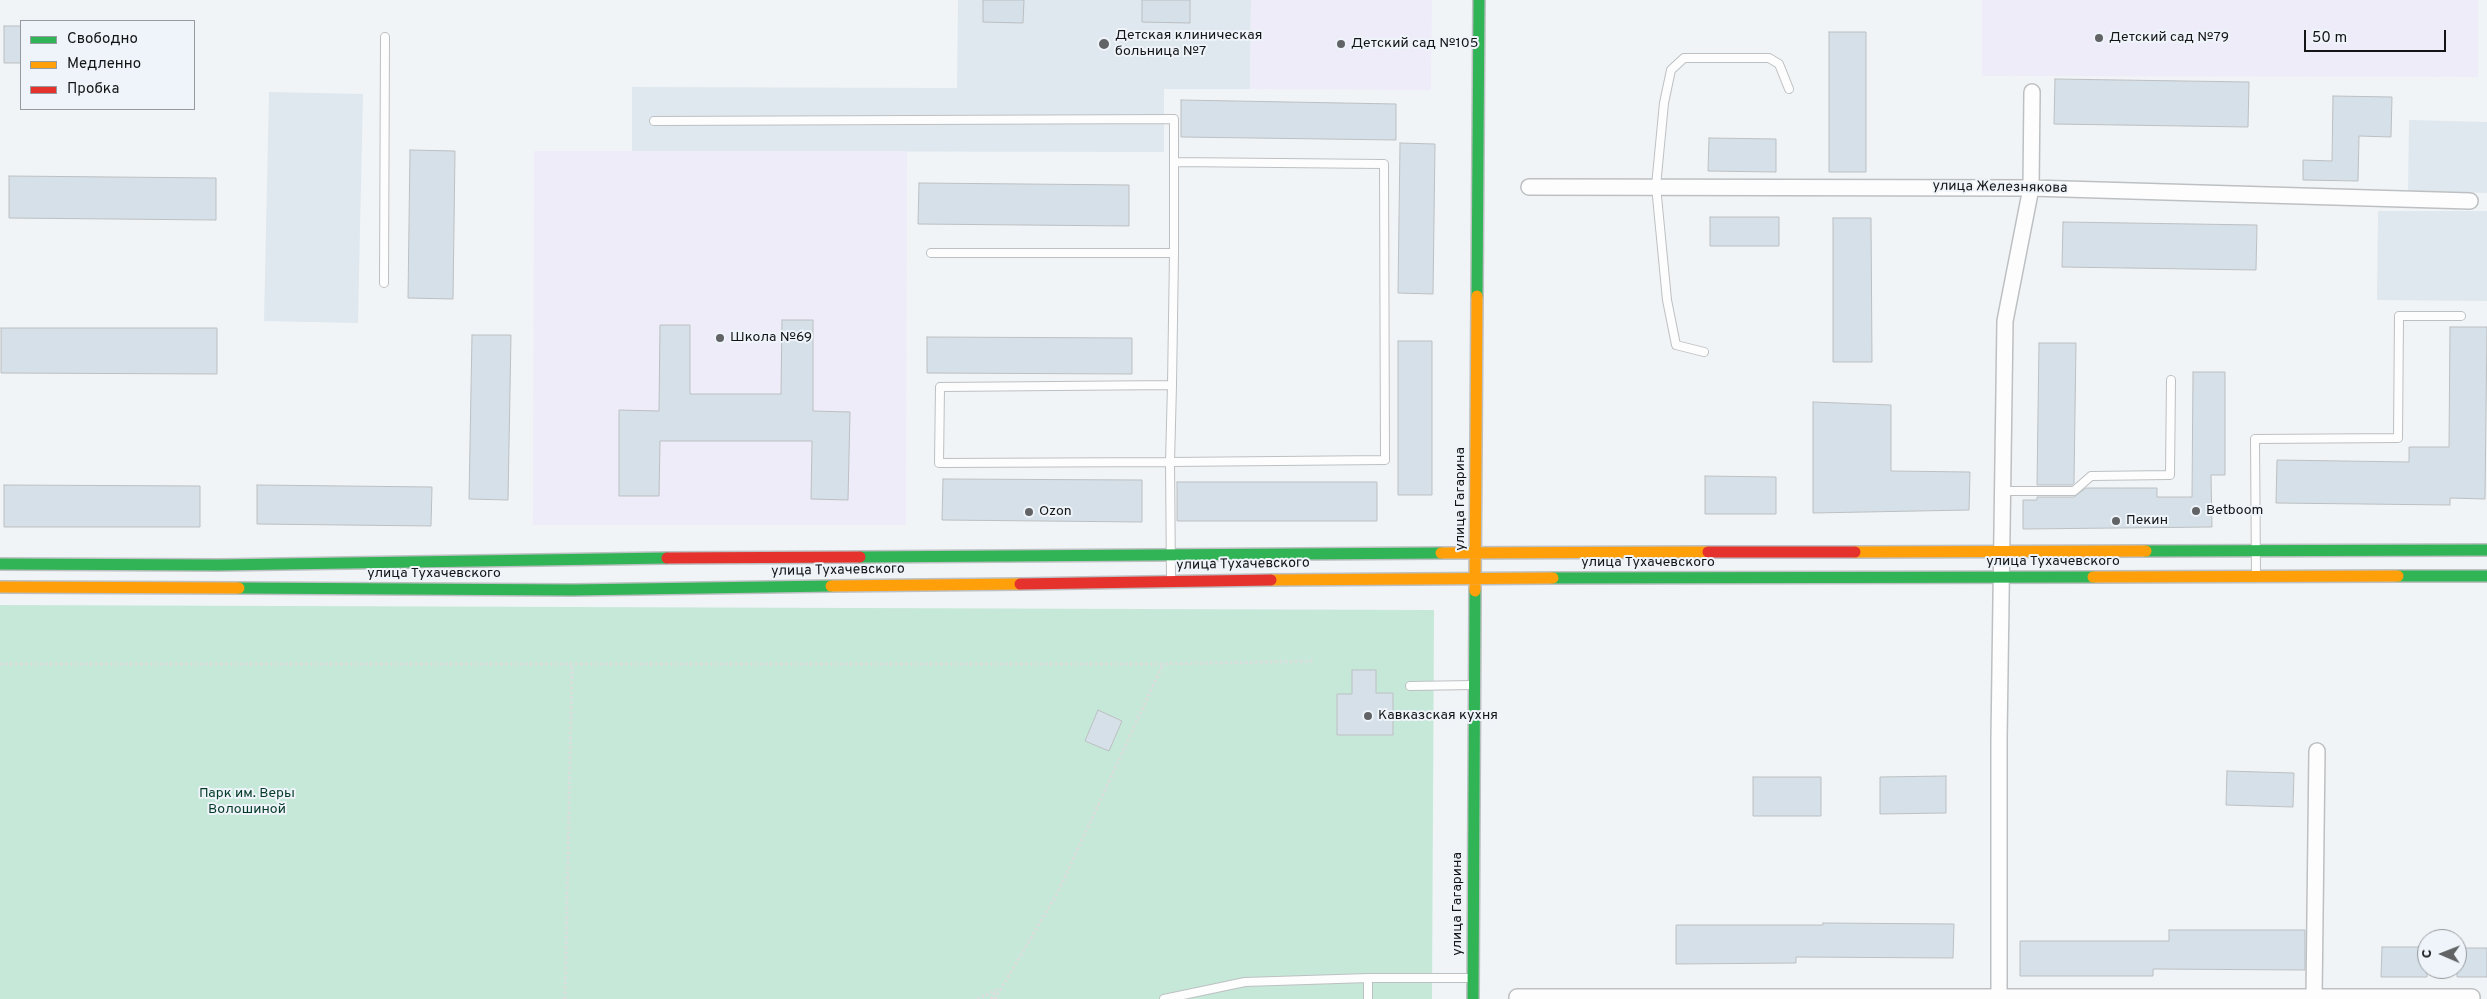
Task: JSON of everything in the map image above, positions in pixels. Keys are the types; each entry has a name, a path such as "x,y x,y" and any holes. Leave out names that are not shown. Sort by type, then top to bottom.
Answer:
{"main road":[{"name":"улица Гагарина","path":"1473,999 1479,0"},
{"name":"улица Тухачевского","path":"0,564 219,565 573,559 1476,553 2487,550"},
{"name":"улица Тухачевского","path":"0,587 573,590 1476,578 2487,576"}],"street":[{"path":"1999,998 1999,739 2005,321 2031,188 2032,92"},
{"name":"улица Железнякова","path":"1529,187 2031,188 2470,201"},
{"path":"2314,997 2318,751"},
{"path":"1517,997 2472,997"}],"lane":[{"path":"384,283 385,37"},
{"path":"1704,352 1676,346 1667,300 1656,186 1664,103 1671,70 1684,58 1769,58 1780,64 1788,89"},
{"path":"654,120 1174,119 1174,253 1170,462 1171,581"},
{"path":"1172,386 940,387 939,463 1385,460 1384,164 1174,162"},
{"path":"931,253 1174,253"},
{"path":"2256,577 2255,439 2398,438 2399,316 2461,316"},
{"path":"2002,491 2074,491 2091,476 2170,475 2171,380"},
{"path":"1410,686 1475,685"},
{"path":"1164,999 1245,982 1368,978 1473,978"},
{"path":"1368,978 1368,999"}],"path":[{"path":"0,664 1163,664 1315,661"},
{"path":"565,999 572,664"},
{"path":"995,999 999,989 1058,892 1163,664"},
{"path":"977,999 999,989"},
{"path":"990,999 999,989"}],"shaded area":[{"path":"958,0 1251,0 1250,89 1164,89 1164,152 632,151 632,87 957,88"},
{"name":"Детский сад №105","path":"1251,0 1432,0 1431,90 1250,89"},
{"path":"1982,0 2478,0 2478,77 1982,76"},
{"path":"269,92 363,94 358,323 264,321"},
{"path":"2409,120 2487,122 2487,193 2408,191"},
{"name":"Школа №69","path":"534,151 907,151 906,525 533,525"},
{"path":"2378,211 2487,211 2487,301 2377,300"}],"green space":[{"name":"Парк им. Веры Волошиной","path":"0,605 1434,610 1432,999 0,999"}],"building":[{"path":"983,0 1024,0 1023,23 983,22"},
{"path":"1142,0 1190,0 1190,23 1142,22"},
{"path":"4,26 20,26 20,63 4,63"},
{"path":"1829,32 1866,32 1866,172 1829,172"},
{"path":"2055,79 2249,82 2248,127 2054,124"},
{"path":"2333,96 2392,97 2391,137 2359,136 2358,181 2303,180 2303,160 2332,161"},
{"path":"1181,100 1396,104 1396,140 1181,137"},
{"path":"1709,138 1776,139 1776,172 1708,171"},
{"path":"1400,143 1435,144 1433,294 1398,293"},
{"path":"410,150 455,151 453,299 408,298"},
{"path":"9,176 216,178 216,220 9,218"},
{"path":"919,183 1129,185 1129,226 918,224"},
{"path":"1710,217 1779,217 1779,246 1710,246"},
{"path":"1833,218 1871,218 1872,362 1833,362"},
{"path":"2063,222 2257,225 2256,270 2062,267"},
{"path":"782,320 813,320 813,411 850,412 848,500 811,499 812,441 660,441 659,496 619,496 619,410 659,411 660,325 690,325 690,394 781,394"},
{"path":"2450,327 2487,327 2485,499 2450,498 2450,505 2276,503 2277,460 2409,462 2409,447 2449,447"},
{"path":"1,328 217,328 217,374 1,373"},
{"path":"472,335 511,335 508,500 469,499"},
{"path":"927,337 1132,338 1132,374 927,373"},
{"path":"1398,341 1432,341 1432,495 1398,495"},
{"path":"2039,343 2076,343 2074,483 2072,485 2037,485"},
{"path":"2193,372 2225,372 2225,475 2211,475 2212,527 2023,529 2023,500 2037,500 2037,497 2074,497 2086,488 2157,488 2157,497 2192,497"},
{"path":"1813,402 1891,405 1891,471 1970,472 1969,510 1813,513"},
{"path":"1705,476 1776,477 1776,514 1705,514"},
{"path":"943,479 1142,480 1142,522 942,520"},
{"path":"1177,482 1377,482 1377,521 1177,521"},
{"path":"4,485 200,486 200,527 4,527"},
{"path":"257,485 432,487 431,526 257,524"},
{"path":"1352,670 1376,670 1376,693 1393,693 1393,735 1337,735 1337,694 1352,694"},
{"path":"1098,710 1122,721 1109,751 1085,741"},
{"path":"2227,771 2294,773 2293,807 2226,805"},
{"path":"1946,776 1946,813 1880,814 1880,777"},
{"path":"1753,777 1821,777 1821,816 1753,816"},
{"path":"1823,923 1954,924 1953,958 1796,957 1796,963 1676,964 1676,925 1823,925"},
{"path":"2169,930 2305,930 2305,970 2153,969 2153,976 2020,976 2020,941 2169,941"},
{"path":"2382,947 2417,947 2417,977 2381,977"},
{"path":"2467,948 2487,948 2487,977 2467,977"}],"traffic: fast":[{"path":"1477,296 1479,0"},
{"path":"2146,551 2487,550"},
{"path":"860,557 1441,553"},
{"path":"0,564 219,565 667,558"},
{"path":"2398,576 2487,576"},
{"path":"1553,578 2093,577"},
{"path":"239,588 573,590 831,586"},
{"path":"1473,999 1475,591"}],"traffic: slow":[{"path":"1475,591 1477,296"},
{"path":"1855,552 2146,551"},
{"path":"1441,553 1708,552"},
{"path":"2093,577 2398,576"},
{"path":"1271,580 1553,578"},
{"path":"831,586 1020,584"},
{"path":"0,587 239,588"}],"traffic: jam":[{"path":"1708,552 1855,552"},
{"path":"667,558 860,557"},
{"path":"1020,584 1271,580"}],"place":[{"name":"Детский сад №79","path":"2099,38"},
{"name":"Детская клиническая больница №7","path":"1104,44"},
{"name":"Детский сад №105","path":"1341,44"},
{"name":"Школа №69","path":"720,338"},
{"name":"Betboom","path":"2196,511"},
{"name":"Ozon","path":"1029,512"},
{"name":"Пекин","path":"2116,521"},
{"name":"Кавказская кухня","path":"1368,716"}]}
